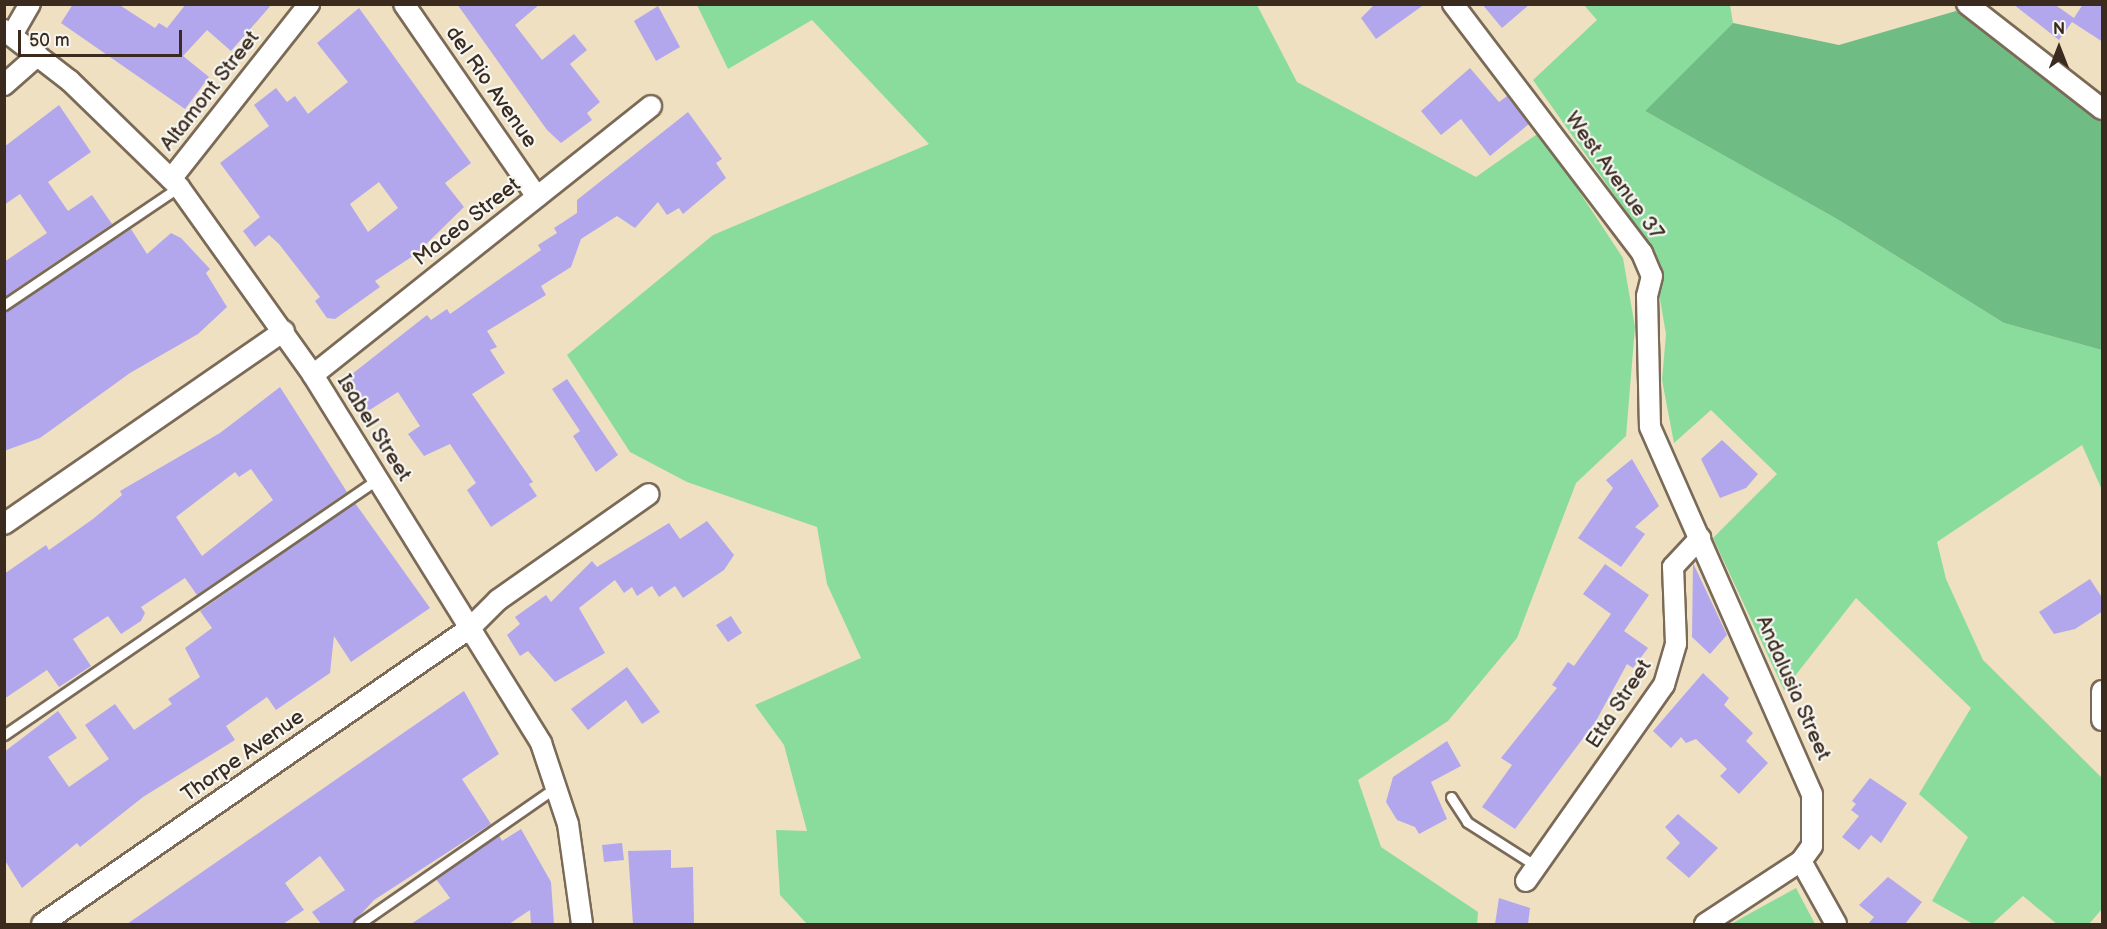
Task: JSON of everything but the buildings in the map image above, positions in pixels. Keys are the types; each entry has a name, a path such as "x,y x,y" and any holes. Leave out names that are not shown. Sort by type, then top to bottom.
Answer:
{"street":[{"path":"8,32 30,4"},
{"name":"Altamont Street","path":"175,183 309,4"},
{"name":"del Rio Avenue","path":"404,4 537,197"},
{"name":"West Avenue 37","path":"1453,4 1642,253 1652,276 1647,296 1650,427 1700,538"},
{"path":"1967,4 2103,109"},
{"name":"Isabel Street","path":"8,32 38,56 175,183 284,331 313,375 471,628 514,692 558,786 578,870 582,924"},
{"path":"4,85 38,56"},
{"name":"Maceo Street","path":"313,375 651,106"},
{"path":"4,524 284,331"},
{"name":"Thorpe Avenue","path":"42,924 471,628 498,600 649,494"},
{"name":"Andalusia Street","path":"1700,538 1812,794 1812,846 1801,861"},
{"name":"Etta Street","path":"1531,873 1664,685 1676,644 1673,567 1700,538"},
{"path":"2103,691 2103,720"},
{"path":"1705,924 1801,861 1836,924"}],"lane":[{"path":"4,306 175,183"},
{"path":"4,735 378,479"},
{"path":"359,924 558,786"},
{"path":"1451,797 1467,822 1531,873"}],"green space":[{"path":"697,5 1257,5 1297,82 1476,177 1540,132 1623,258 1635,327 1626,436 1576,483 1517,638 1448,721 1358,780 1381,847 1478,912 1477,924 807,924 780,895 776,830 807,831 784,745 755,705 861,658 827,584 817,527 687,482 630,452 567,355 713,235 929,144 812,20 728,69"},
{"path":"1584,5 1730,5 1733,23 1645,111 1837,219 2004,323 2102,350 2102,490 2082,445 1937,542 1946,579 1983,660 2102,778 2102,909 2089,924 2057,924 2023,896 1992,924 1973,924 1932,901 1968,837 1919,794 1971,708 1856,598 1784,690 1713,538 1777,474 1711,410 1674,443 1662,380 1666,334 1651,247 1533,80 1597,20"},
{"path":"1956,11 2102,122 2102,350 2004,323 1837,219 1645,111 1733,23 1839,45"},
{"path":"1796,888 1815,924 1731,924"}]}
